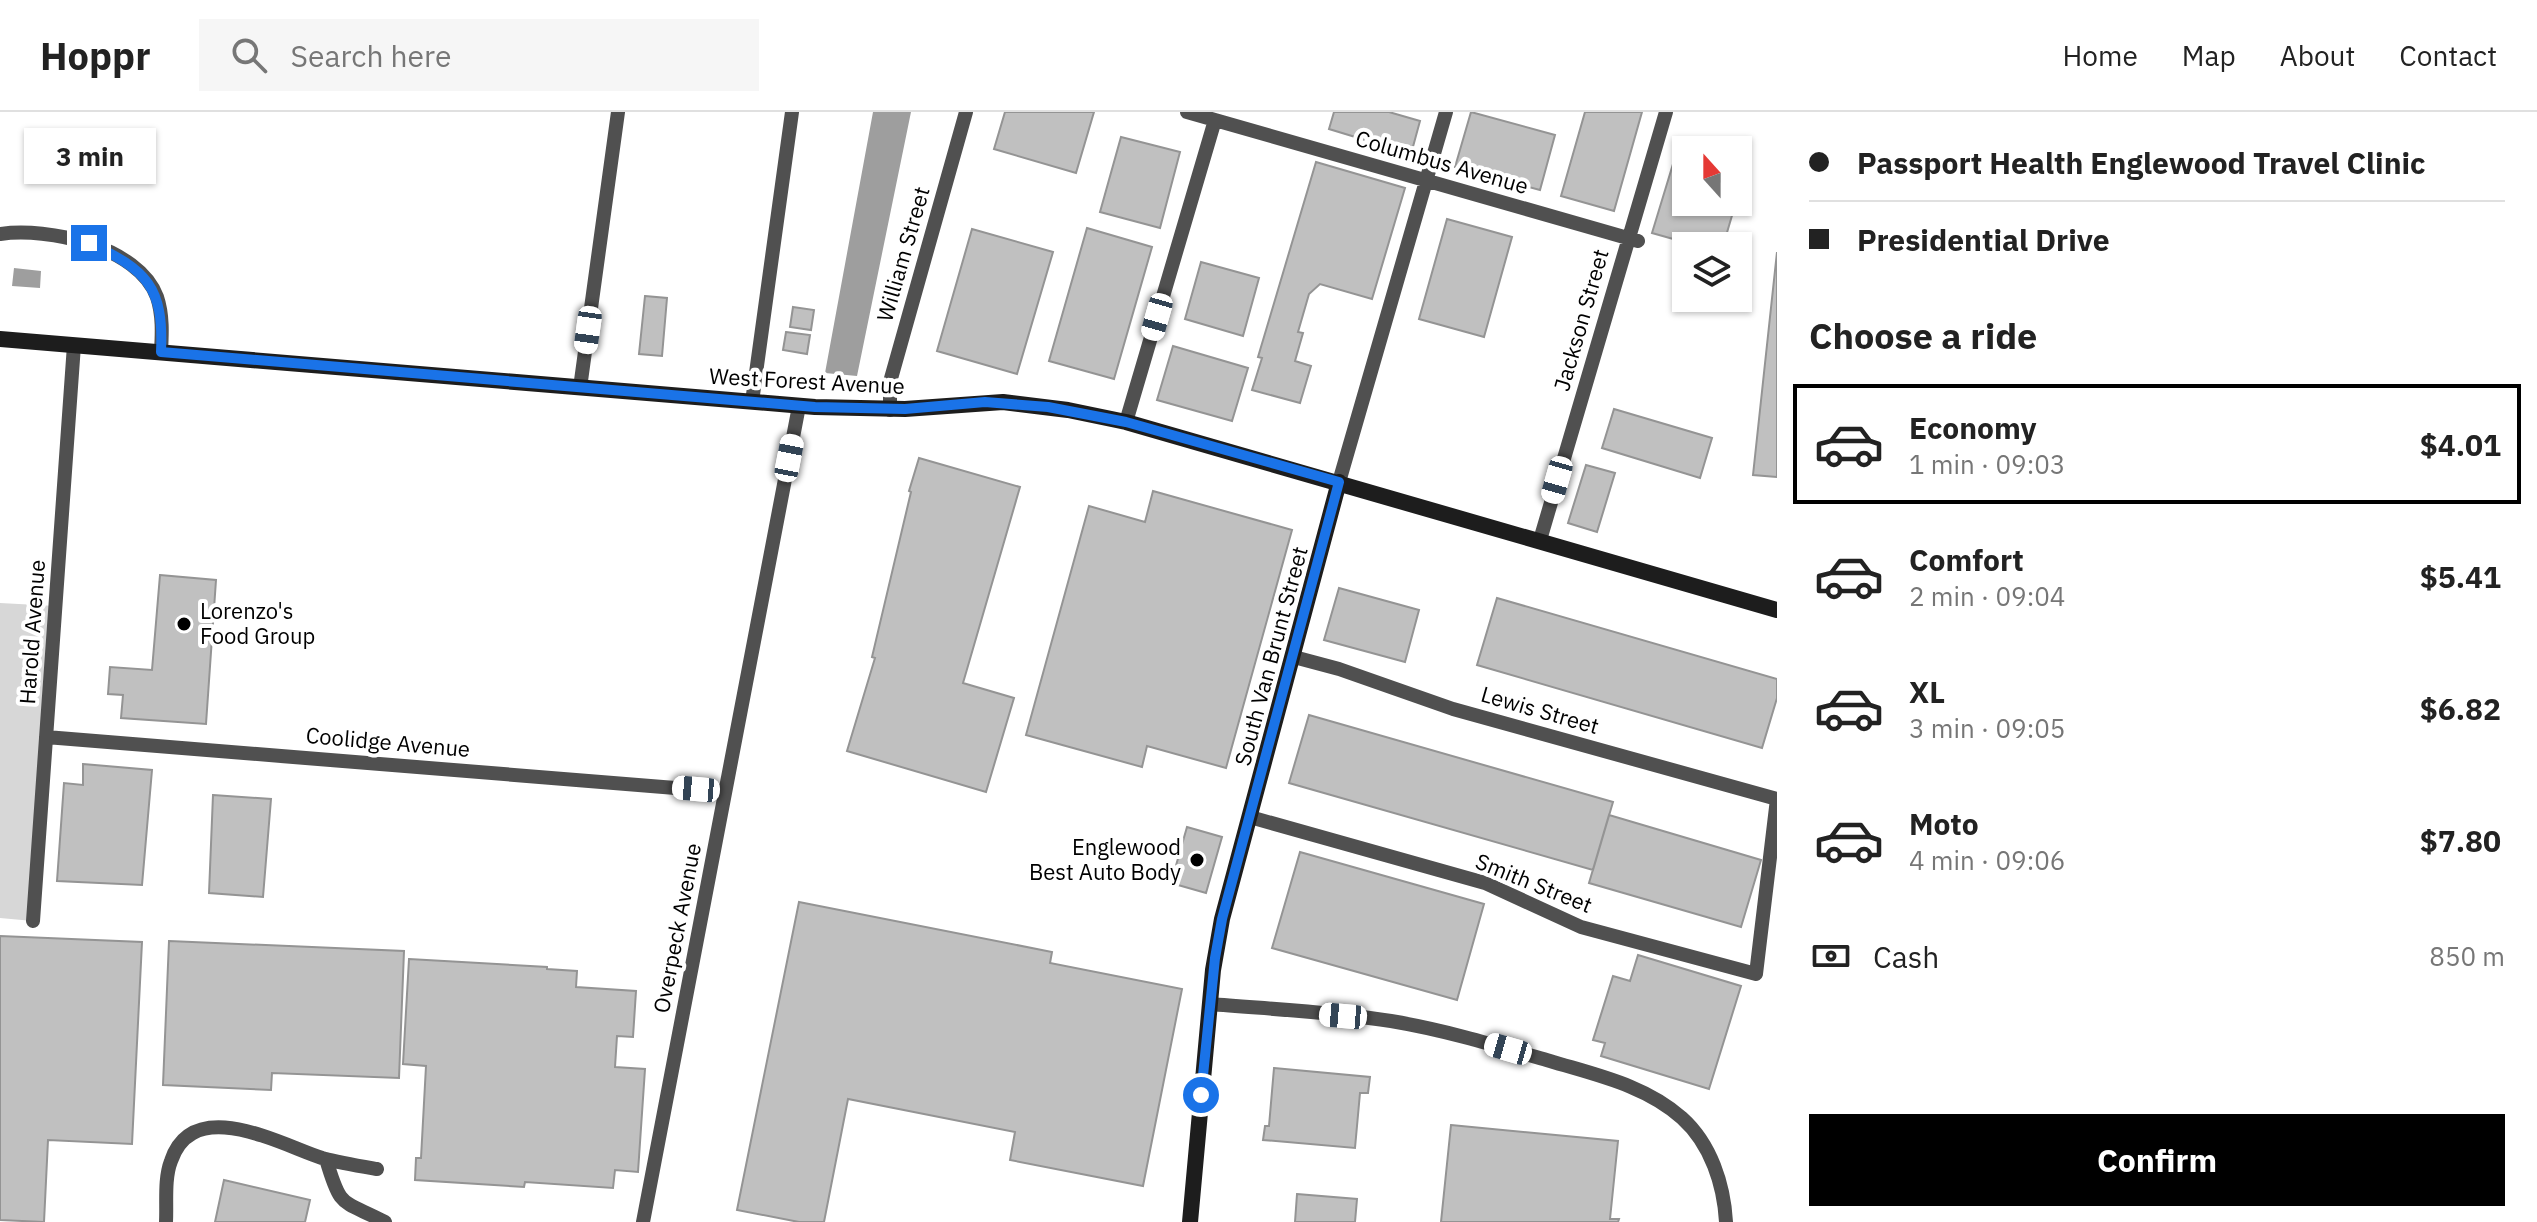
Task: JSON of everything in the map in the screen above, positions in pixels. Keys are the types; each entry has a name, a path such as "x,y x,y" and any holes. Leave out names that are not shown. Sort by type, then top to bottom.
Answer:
{"street":[{"path":"580,388 618,112"},
{"path":"752,402 792,112"},
{"name":"William Street","path":"890,410 890,382 966,112"},
{"name":"Columbus Avenue","path":"1187,112 1633,240"},
{"name":"South Van Brunt Street","path":"1190,1222 1210,1004 1222,919 1339,482 1446,112"},
{"name":"Jackson Street","path":"1540,540 1633,240 1666,112"},
{"path":"1126,422 1215,120"},
{"path":"0,234 44,233 79,239 135,269 148,282 157,298 161,315 161,352"},
{"name":"West Forest Avenue","path":"0,339 807,406 890,410 1003,402 1068,410 1126,422 1339,482 1777,610"},
{"name":"Harold Avenue","path":"33,921 74,345"},
{"name":"Overpeck Avenue","path":"643,1222 725,792 807,406"},
{"name":"Lewis Street","path":"1294,657 1339,669 1453,709 1777,799"},
{"name":"Coolidge Avenue","path":"46,737 725,792"},
{"name":"Smith Street","path":"1250,817 1485,883 1581,927 1756,974 1777,799"},
{"path":"1210,1004 1367,1018 1448,1032 1627,1084 1665,1104 1694,1131 1715,1167 1726,1222"},
{"path":"166,1222 171,1161 180,1145 201,1129 219,1126 237,1128 326,1159 377,1169"},
{"path":"326,1159 340,1198 351,1207 385,1222"}],"shaded area":[{"path":"873,112 911,112 857,376 825,373"},
{"path":"14,268 41,271 40,288 12,286"},
{"path":"0,603 56,606 33,921 0,918"}],"building":[{"path":"1005,112 1094,112 1076,173 994,149"},
{"path":"1334,112 1389,112 1420,121 1411,154 1329,129"},
{"path":"1471,112 1555,135 1540,190 1455,167"},
{"path":"1585,112 1642,112 1614,211 1561,196"},
{"path":"1121,137 1180,152 1160,228 1100,212"},
{"path":"1316,162 1405,188 1372,299 1320,284 1309,294 1298,332 1303,333 1295,361 1311,366 1300,403 1252,390 1262,358 1258,357"},
{"path":"1672,167 1672,216 1732,216 1727,232 1672,232 1672,239 1652,233"},
{"path":"1447,219 1512,237 1484,337 1419,319"},
{"path":"1087,228 1152,247 1114,379 1049,361"},
{"path":"972,229 1053,252 1017,374 937,351"},
{"path":"1777,252 1777,477 1753,475"},
{"path":"1201,262 1259,278 1243,336 1185,319"},
{"path":"645,296 667,298 662,356 639,354"},
{"path":"793,307 814,310 811,330 790,327"},
{"path":"786,332 810,335 807,354 783,350"},
{"path":"1173,346 1248,368 1232,421 1157,400"},
{"path":"1614,409 1712,438 1700,478 1602,448"},
{"path":"919,458 1020,487 963,683 1014,698 986,792 847,751 875,658 872,657"},
{"path":"1586,465 1615,473 1597,532 1568,523"},
{"path":"1153,491 1292,530 1226,768 1147,746 1142,767 1026,735 1089,506 1145,522"},
{"name":"Lorenzo's Food Group","path":"160,575 216,580 206,724 121,718 123,695 108,694 110,667 152,670"},
{"path":"1339,588 1419,610 1405,662 1324,640"},
{"path":"1497,598 1777,679 1777,698 1762,748 1477,665"},
{"path":"1309,715 1613,802 1593,870 1289,783"},
{"path":"83,764 152,770 142,885 57,881 64,783 83,785"},
{"path":"213,795 271,799 263,897 209,893"},
{"path":"1609,815 1761,860 1741,927 1589,883"},
{"name":"Englewood Best Auto Body","path":"1187,827 1222,837 1206,893 1171,883"},
{"path":"1300,852 1484,904 1457,1000 1272,948"},
{"path":"799,902 1052,952 1050,963 1182,989 1143,1186 1010,1160 1015,1132 848,1099 824,1222 799,1222 737,1210"},
{"path":"0,936 142,942 132,1144 48,1140 44,1222 0,1220"},
{"path":"169,941 404,951 399,1078 272,1073 271,1090 163,1085"},
{"path":"1638,955 1741,986 1709,1089 1601,1056 1605,1043 1593,1040 1613,976 1630,981"},
{"path":"409,959 577,971 576,987 636,991 633,1037 617,1036 615,1067 645,1069 638,1172 615,1170 613,1188 525,1182 524,1187 415,1180 416,1158 421,1158 426,1066 403,1064"},
{"path":"1274,1068 1370,1077 1368,1093 1360,1093 1355,1148 1263,1140 1265,1126 1269,1126"},
{"path":"1451,1125 1618,1141 1610,1219 1619,1219 1618,1222 1441,1222"},
{"path":"224,1180 310,1200 305,1222 215,1222"},
{"path":"1297,1194 1357,1199 1355,1222 1295,1222"}],"place":[{"name":"Lorenzo's Food Group","path":"184,624"},
{"name":"Englewood Best Auto Body","path":"1197,860"}],"route":[{"path":"89,243 135,269 153,290 161,315 161,352 815,407 890,410 969,403 1020,403 1126,422 1339,482 1222,919 1201,1095"}]}
